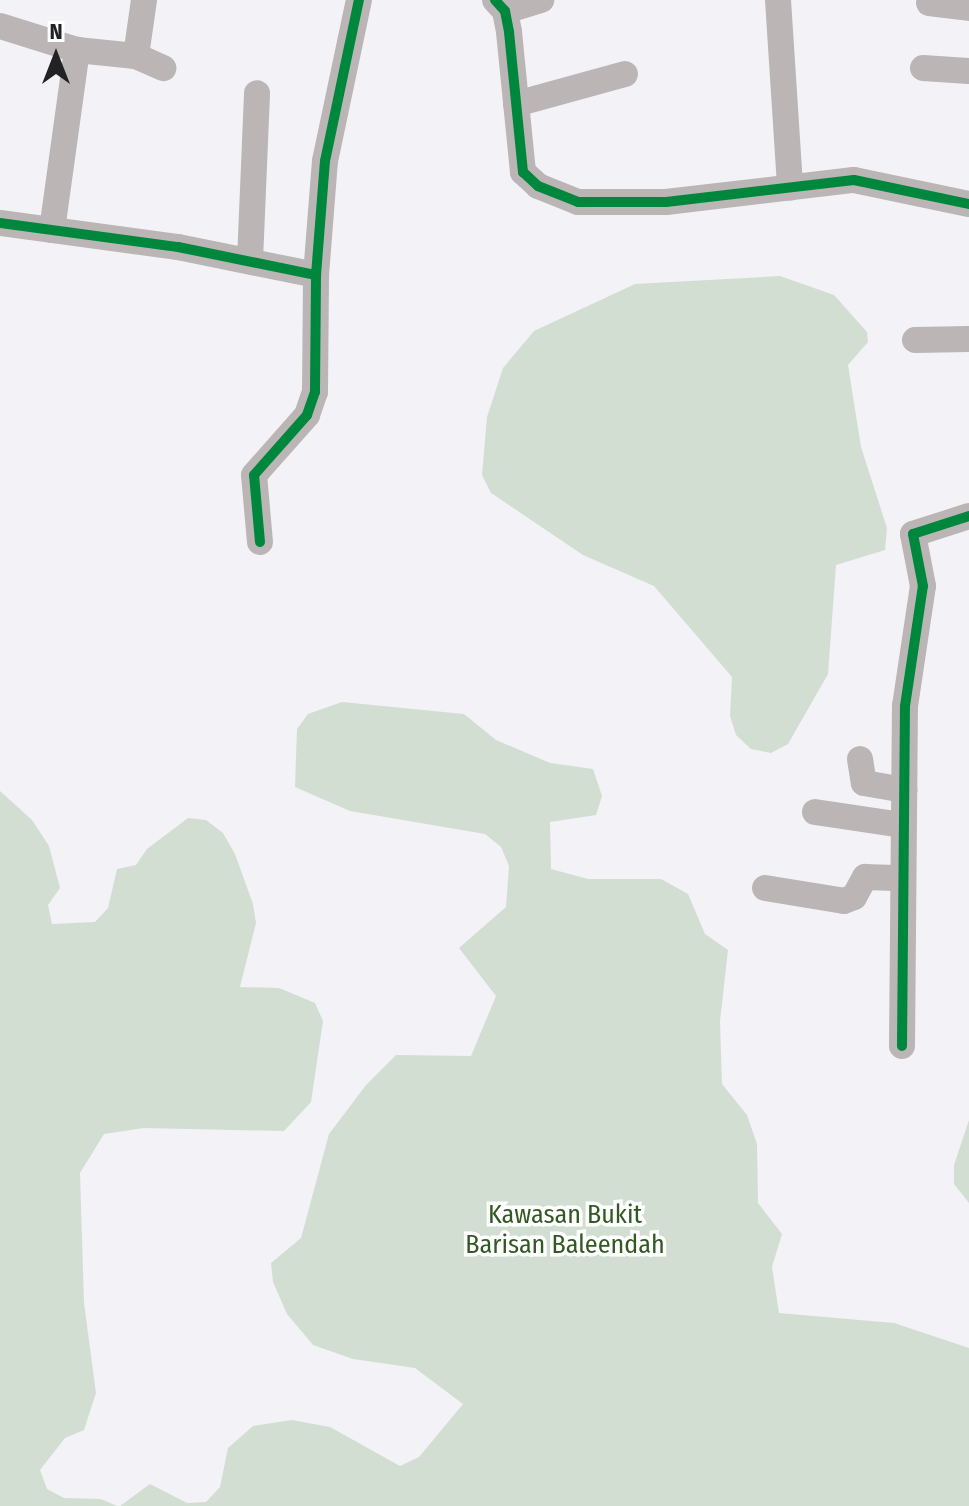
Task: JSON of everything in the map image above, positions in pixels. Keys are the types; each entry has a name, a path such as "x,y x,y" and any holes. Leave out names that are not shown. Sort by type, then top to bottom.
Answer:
{"street":[{"path":"136,56 144,0"},
{"path":"260,542 254,475 307,415 315,392 316,275 325,161 359,0"},
{"path":"541,0 500,6 523,172 538,186 578,202 666,202 866,181 969,204"},
{"path":"778,0 790,188"},
{"path":"929,3 969,8"},
{"path":"0,26 77,50 136,56 163,68"},
{"path":"52,230 77,50"},
{"path":"923,68 969,71"},
{"path":"516,104 625,74"},
{"path":"250,261 257,93"},
{"path":"0,223 250,261 316,275"},
{"path":"915,340 969,339"},
{"path":"902,1046 905,706 923,586 914,532 969,516"},
{"path":"860,759 864,783 904,790"},
{"path":"815,812 902,825"},
{"path":"765,888 844,901 854,897 865,877 902,878"}],"green space":[{"path":"780,276 834,295 867,332 868,342 848,365 861,447 887,528 885,550 836,565 828,674 788,744 771,753 751,749 736,735 730,716 732,677 654,586 583,555 491,493 482,475 487,417 503,368 534,331 635,284"},
{"name":"Kawasan Bukit Barisan Baleendah","path":"342,702 464,714 496,740 550,763 593,769 602,796 596,815 550,822 551,869 588,879 661,879 688,894 705,934 728,950 720,1021 722,1084 747,1115 757,1144 758,1203 782,1234 772,1267 779,1313 894,1323 969,1348 969,1506 120,1506 150,1484 187,1503 206,1502 220,1487 228,1448 253,1426 292,1420 330,1427 400,1466 419,1457 463,1404 415,1368 353,1359 313,1345 287,1314 273,1282 271,1263 301,1238 329,1134 366,1085 396,1055 471,1056 496,996 459,948 506,907 509,866 501,847 485,834 350,811 295,787 297,729 308,714"},
{"path":"0,791 32,820 49,846 60,888 48,905 52,924 95,922 108,908 117,869 136,865 147,849 188,818 206,820 223,833 235,854 253,904 256,923 240,987 279,988 315,1003 323,1021 311,1102 284,1131 144,1128 104,1134 80,1173 84,1303 96,1393 84,1430 65,1438 40,1470 47,1489 64,1498 101,1499 117,1506 0,1506"},
{"path":"969,1120 969,1203 954,1184 954,1165"}],"cycle path":[{"path":"260,542 254,475 307,415 315,392 316,275 325,161 359,0"},
{"path":"495,0 505,11 509,32 523,172 538,186 578,202 666,202 854,180 969,204"},
{"path":"0,223 178,247 316,275"},
{"path":"902,1046 905,706 923,586 913,534 969,516"}]}
